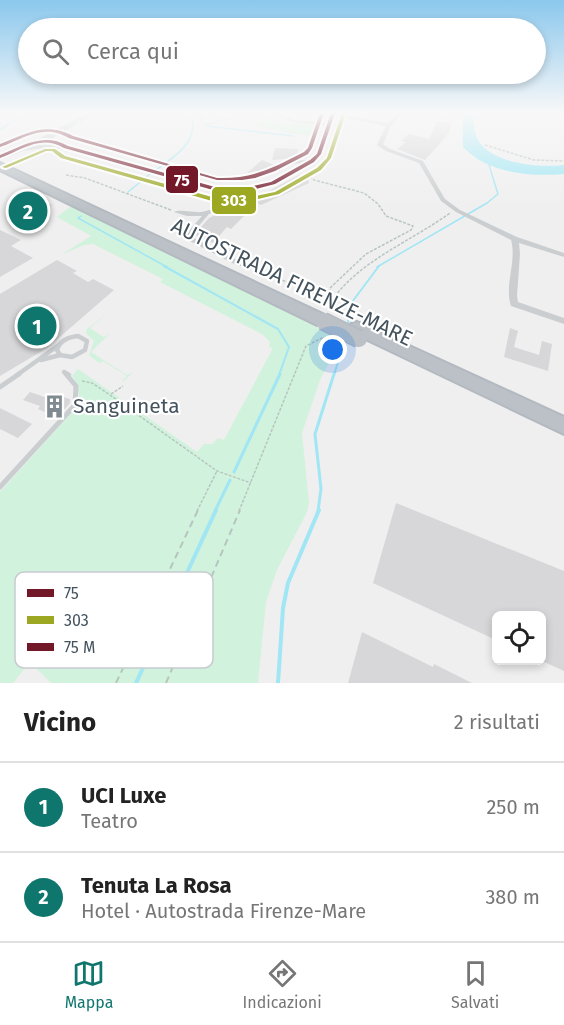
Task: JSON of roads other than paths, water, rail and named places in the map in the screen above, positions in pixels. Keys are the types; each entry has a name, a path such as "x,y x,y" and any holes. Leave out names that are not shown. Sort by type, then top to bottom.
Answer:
{"highway":[{"name":"AUTOSTRADA FIRENZE-MARE","path":"0,159 328,316 358,334 564,438"},
{"name":"AUTOSTRADA FIRENZE-MARE","path":"0,166 328,316"},
{"name":"AUTOSTRADA FIRENZE-MARE","path":"358,334 564,426"}],"main road":[{"path":"0,159 16,151 40,145"}],"street":[{"path":"56,145 215,189 248,190 273,183 312,161 322,145"},
{"path":"380,145 421,162 439,194 458,211 514,239 564,255"},
{"path":"177,212 196,216 206,215 246,195 248,190"},
{"path":"206,215 186,237 238,264"},
{"path":"514,239 516,247 512,289 514,303 564,321"}],"lane":[{"path":"280,163 312,161"},
{"path":"0,387 66,339 78,336 85,338 88,344 85,350 77,355 68,357 60,355 38,360"},
{"path":"59,344 57,350 60,355"},
{"path":"0,487 75,405 78,395 76,383 64,372"}],"water":[{"path":"463,145 482,145 494,154 517,163 542,166 564,165 564,174 523,174 497,168 484,163"}],"waterway":[{"path":"156,170 186,145"},
{"path":"377,267 487,203 498,194 489,165"},
{"path":"128,192 150,174"},
{"path":"81,216 78,218 167,267"},
{"path":"164,266 278,329 289,347 279,375"},
{"path":"347,327 352,302 379,266"},
{"path":"334,375 345,339"},
{"path":"234,472 280,374"},
{"path":"318,511 321,489 315,434 334,374"},
{"path":"215,511 230,480"},
{"path":"187,572 216,510"},
{"path":"278,683 283,608 288,583 319,510"},
{"path":"136,683 143,668"}],"place":[{"name":"Tenuta La Rosa","path":"28,211"},
{"name":"UCI Luxe","path":"37,326"},
{"name":"Sanguineta","path":"55,406"}]}
